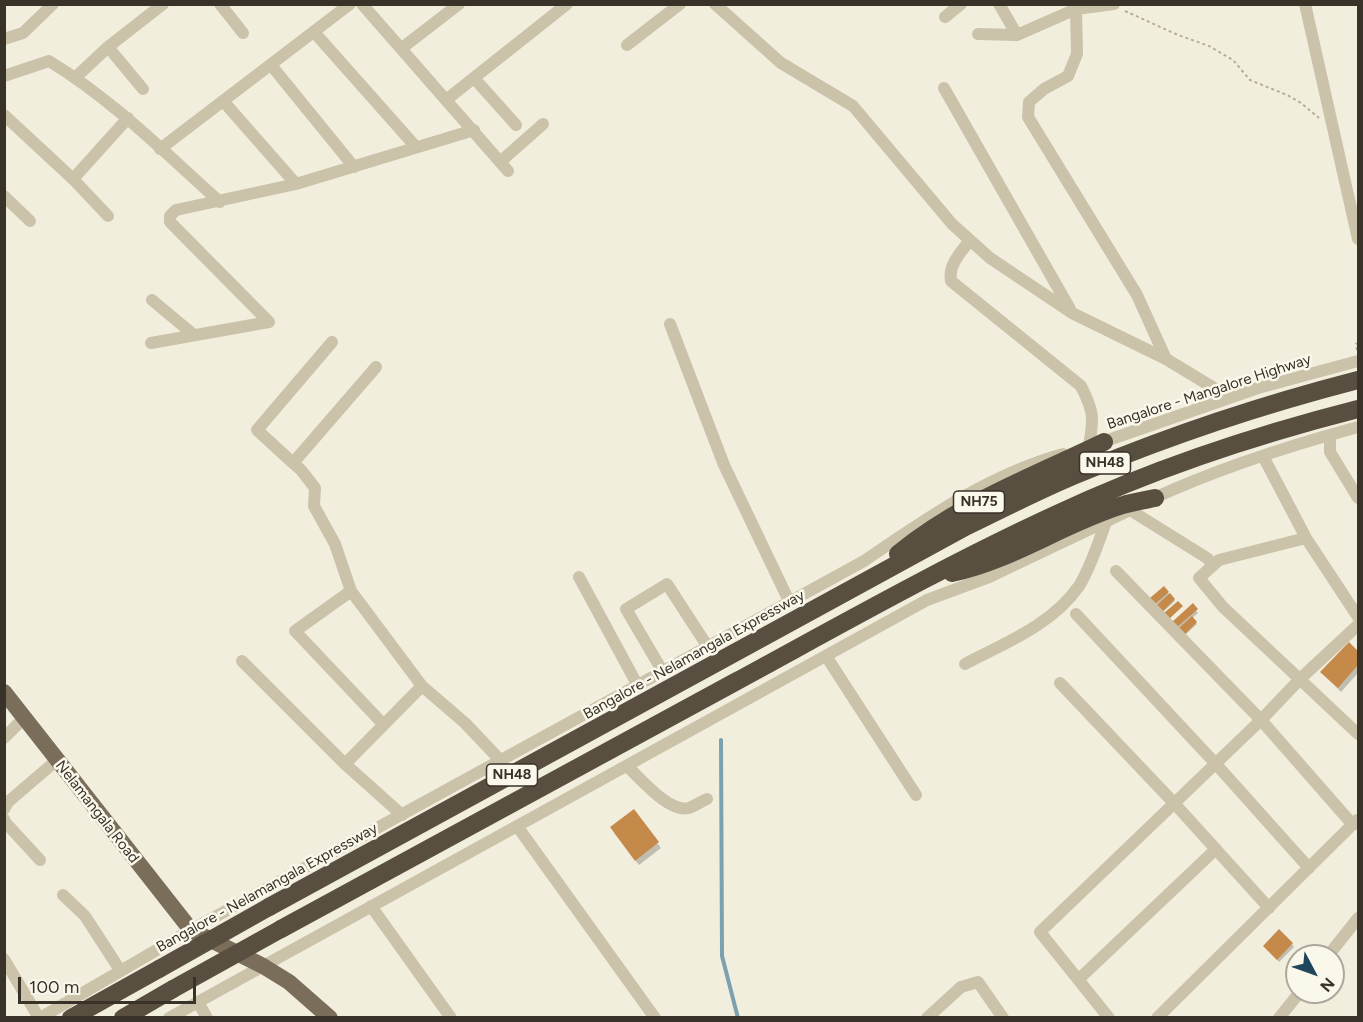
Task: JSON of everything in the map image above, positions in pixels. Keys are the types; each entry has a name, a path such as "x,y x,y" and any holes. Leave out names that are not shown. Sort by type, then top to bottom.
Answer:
{"highway":[{"name":"Bangalore - Nelamangala Expressway","path":"70,1017 965,527 1084,471 1210,423 1359,380"},
{"name":"NH48","path":"123,1017 281,929 930,578 1059,513 1133,482 1222,449 1359,408"},
{"name":"NH75","path":"866,580 918,538 947,519 1096,444"},
{"path":"930,578 978,567 1124,505 1155,498"}],"main road":[{"name":"Nelamangala Road","path":"4,692 191,930"},
{"path":"191,930 263,966 289,982 330,1017"}],"street":[{"path":"4,39 23,33 53,4"},
{"path":"76,77 108,47 163,4"},
{"path":"220,4 243,33"},
{"path":"160,149 350,4"},
{"path":"362,4 504,166 543,124"},
{"path":"402,48 459,4"},
{"path":"446,100 567,4"},
{"path":"627,45 680,4"},
{"path":"715,4 782,63 853,106 952,224 990,258 1072,313 1166,359 1214,388 1221,401"},
{"path":"945,17 961,4"},
{"path":"999,4 1017,35"},
{"path":"1305,4 1359,239"},
{"path":"978,34 1017,35 1075,7 1113,5"},
{"path":"1075,7 1077,54 1068,76 1044,89 1029,102 1028,117 1137,295 1166,359"},
{"path":"314,32 416,147"},
{"path":"108,47 143,89"},
{"path":"4,76 49,61 76,77 129,118 220,202"},
{"path":"271,65 354,167"},
{"path":"474,78 516,125"},
{"path":"944,88 1072,313"},
{"path":"224,102 296,184"},
{"path":"4,115 73,179 108,216"},
{"path":"73,179 129,118"},
{"path":"151,343 269,322 170,222 170,216 176,210 296,184 474,130"},
{"path":"4,196 30,221"},
{"path":"970,240 954,262 950,273 951,281 1081,386 1092,407 1096,444"},
{"path":"152,300 195,335"},
{"path":"670,324 724,465 789,601"},
{"path":"332,342 257,430 294,463 315,488 314,506 335,544 351,591 422,686 465,723 501,761"},
{"name":"Bangalore - Mangalore Highway","path":"40,1017 191,930 864,561 963,495 1039,461 1096,444 1258,388 1359,361"},
{"path":"294,463 376,367"},
{"path":"169,1017 927,600 989,577 1202,478 1263,456 1359,427"},
{"path":"1330,435 1330,452 1359,498"},
{"path":"1263,456 1306,538 1359,617"},
{"path":"1130,510 1207,558 1213,565"},
{"path":"964,664 1040,624 1057,611 1079,585 1106,522"},
{"path":"1306,538 1220,560 1198,578 1223,607 1359,734"},
{"path":"1116,571 1261,720 1356,822 1157,1017"},
{"path":"579,577 638,686"},
{"path":"663,672 626,609 667,584 708,646"},
{"path":"351,591 295,631 383,724"},
{"path":"1076,614 1309,868"},
{"path":"1109,1017 1041,932 1261,720 1300,679 1359,625"},
{"path":"826,656 916,795"},
{"path":"242,661 345,764 402,816"},
{"path":"1060,683 1174,803 1269,908"},
{"path":"345,764 422,686"},
{"path":"4,738 24,718"},
{"path":"4,809 8,802 57,760"},
{"path":"627,766 664,801 677,807 689,808 707,799"},
{"path":"4,819 40,860"},
{"path":"517,826 655,1017"},
{"path":"1078,979 1216,849"},
{"path":"63,895 85,916 120,970"},
{"path":"371,906 451,1017"},
{"path":"1338,944 1359,918"},
{"path":"4,959 40,1017"},
{"path":"927,1017 961,987 978,982 1003,1017"},
{"path":"198,1002 207,1017"},
{"path":"1279,1017 1289,1004"}],"path":[{"path":"1113,5 1225,55 1233,60 1250,80 1301,102 1333,130"}],"building":[{"path":"1164,586 1169,592 1155,604 1150,598"},
{"path":"1170,593 1175,599 1162,612 1156,606"},
{"path":"1178,601 1183,606 1169,619 1164,613"},
{"path":"1193,603 1198,609 1177,627 1172,622"},
{"path":"1192,616 1197,622 1184,635 1178,629"},
{"path":"1349,642 1358,651 1358,665 1338,688 1320,672"},
{"path":"634,809 659,842 635,861 610,827"},
{"path":"1279,929 1293,943 1285,944 1285,952 1277,960 1263,946"}],"waterway":[{"path":"721,740 722,956 738,1018"}]}
